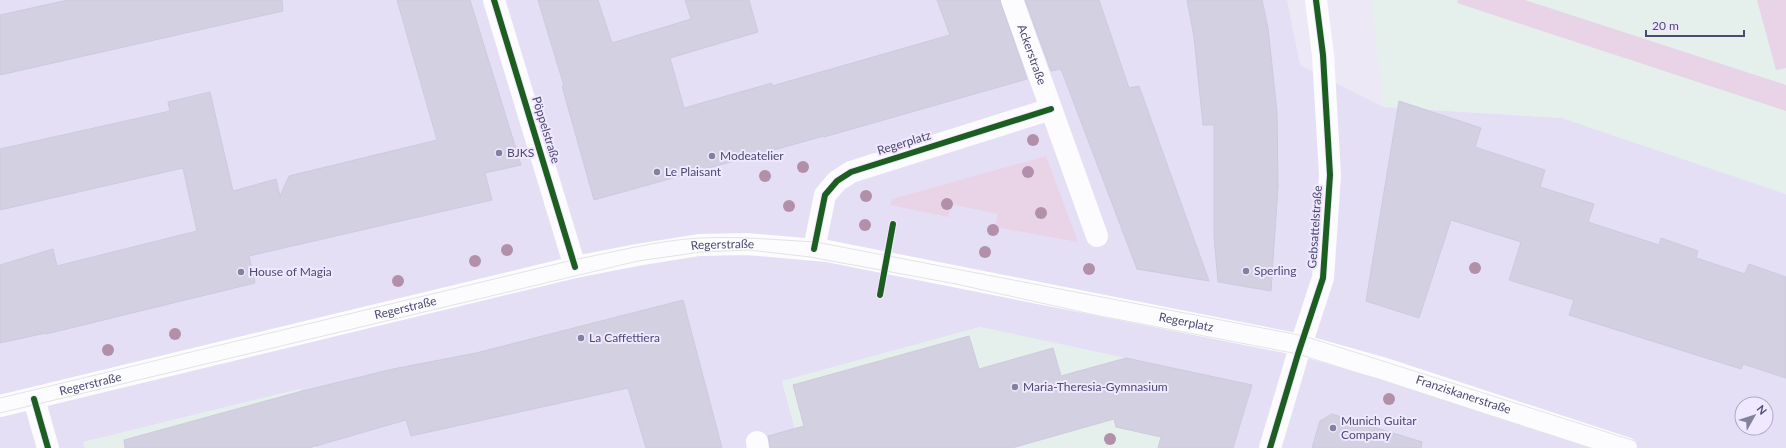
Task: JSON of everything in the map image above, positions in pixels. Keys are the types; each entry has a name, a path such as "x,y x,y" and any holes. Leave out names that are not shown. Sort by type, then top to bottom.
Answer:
{"main road":[{"name":"Pöppelstraße","path":"494,0 575,267"},
{"name":"Ackerstraße","path":"1012,0 1051,109"},
{"name":"Gebsattelstraße","path":"1270,448 1323,278 1330,175 1323,55 1316,0"},
{"path":"1051,109 1097,236"},
{"name":"Regerplatz","path":"1051,109 851,172 838,181 825,195 814,250 1301,345"},
{"name":"Regerstraße","path":"0,406 575,267 699,245 748,244 814,250"},
{"name":"Franziskanerstraße","path":"1301,345 1382,368 1626,448"},
{"path":"34,399 48,448"}],"shaded area":[{"path":"0,0 1287,0 1300,65 1383,107 1562,118 1786,194 1786,448 1233,448 1250,391 1182,370 980,327 782,381 800,448 316,448 299,389 84,442 85,448 0,448"},
{"path":"1372,0 1786,0 1786,194 1562,118 1383,107"},
{"path":"1458,0 1525,0 1786,85 1786,111 1457,3"},
{"path":"1757,0 1786,0 1786,68 1776,70"},
{"path":"1046,156 1078,242 995,227 998,214 951,204 948,217 890,205 892,199"},
{"name":"Maria-Theresia-Gymnasium","path":"980,327 1182,370 1250,391 1233,448 800,448 782,381"},
{"path":"300,389 316,448 85,448 83,442"}],"building":[{"path":"68,0 282,0 283,11 0,75 0,15"},
{"path":"397,0 470,0 521,165 485,173 492,200 249,256 255,283 46,334 0,343 0,265 53,249 57,266 197,231 183,168 0,210 0,149 170,111 168,102 210,92 233,191 276,179 280,196 289,176 437,140"},
{"path":"538,0 598,0 612,43 691,19 685,0 749,0 758,32 670,58 684,108 772,83 772,86 950,35 937,0 1000,0 1027,79 824,137 594,200 562,86 564,86"},
{"path":"1025,0 1099,0 1129,88 1139,86 1209,281 1137,269 1061,69 1051,71"},
{"path":"1187,0 1262,0 1268,28 1277,112 1278,187 1271,291 1218,282 1214,237 1214,125 1203,125 1194,37"},
{"path":"1399,101 1481,128 1475,147 1545,170 1540,187 1594,204 1588,222 1659,245 1661,238 1698,251 1696,258 1745,274 1749,264 1786,277 1786,378 1743,364 1741,369 1569,315 1574,300 1509,280 1521,242 1451,220 1419,318 1366,301"},
{"path":"683,300 722,448 646,448 628,388 411,436 406,420 309,448 125,448 124,440 302,391 393,369 476,353"},
{"name":"Maria-Theresia-Gymnasium","path":"969,336 979,369 1053,348 1061,376 1126,358 1252,385 1233,448 1158,448 1161,437 1116,427 1114,419 1012,448 770,448 768,436 804,426 793,385"},
{"path":"1332,414 1422,442 1421,448 1312,448 1320,421"}],"tram line":[{"path":"0,398 573,260 684,239 743,238 816,242 1304,336 1657,448"},
{"path":"0,413 638,261 701,252 749,250 810,257 956,284 1095,315 1298,354 1591,448"}],"cycle path":[{"path":"494,0 575,267"},
{"path":"1270,448 1298,354 1323,278 1330,175 1323,55 1316,0"},
{"path":"814,249 825,195 837,181 851,172 1051,109"},
{"path":"880,295 893,224"},
{"path":"34,399 48,448"}],"place":[{"name":"BJKS","path":"499,153"},
{"name":"Modeatelier","path":"712,156"},
{"name":"Le Plaisant","path":"657,172"},
{"name":"Sperling","path":"1246,271"},
{"name":"House of Magia","path":"241,272"},
{"name":"La Caffettiera","path":"581,338"},
{"name":"Maria-Theresia-Gymnasium","path":"1015,387"},
{"name":"Munich Guitar Company","path":"1333,428"}]}
